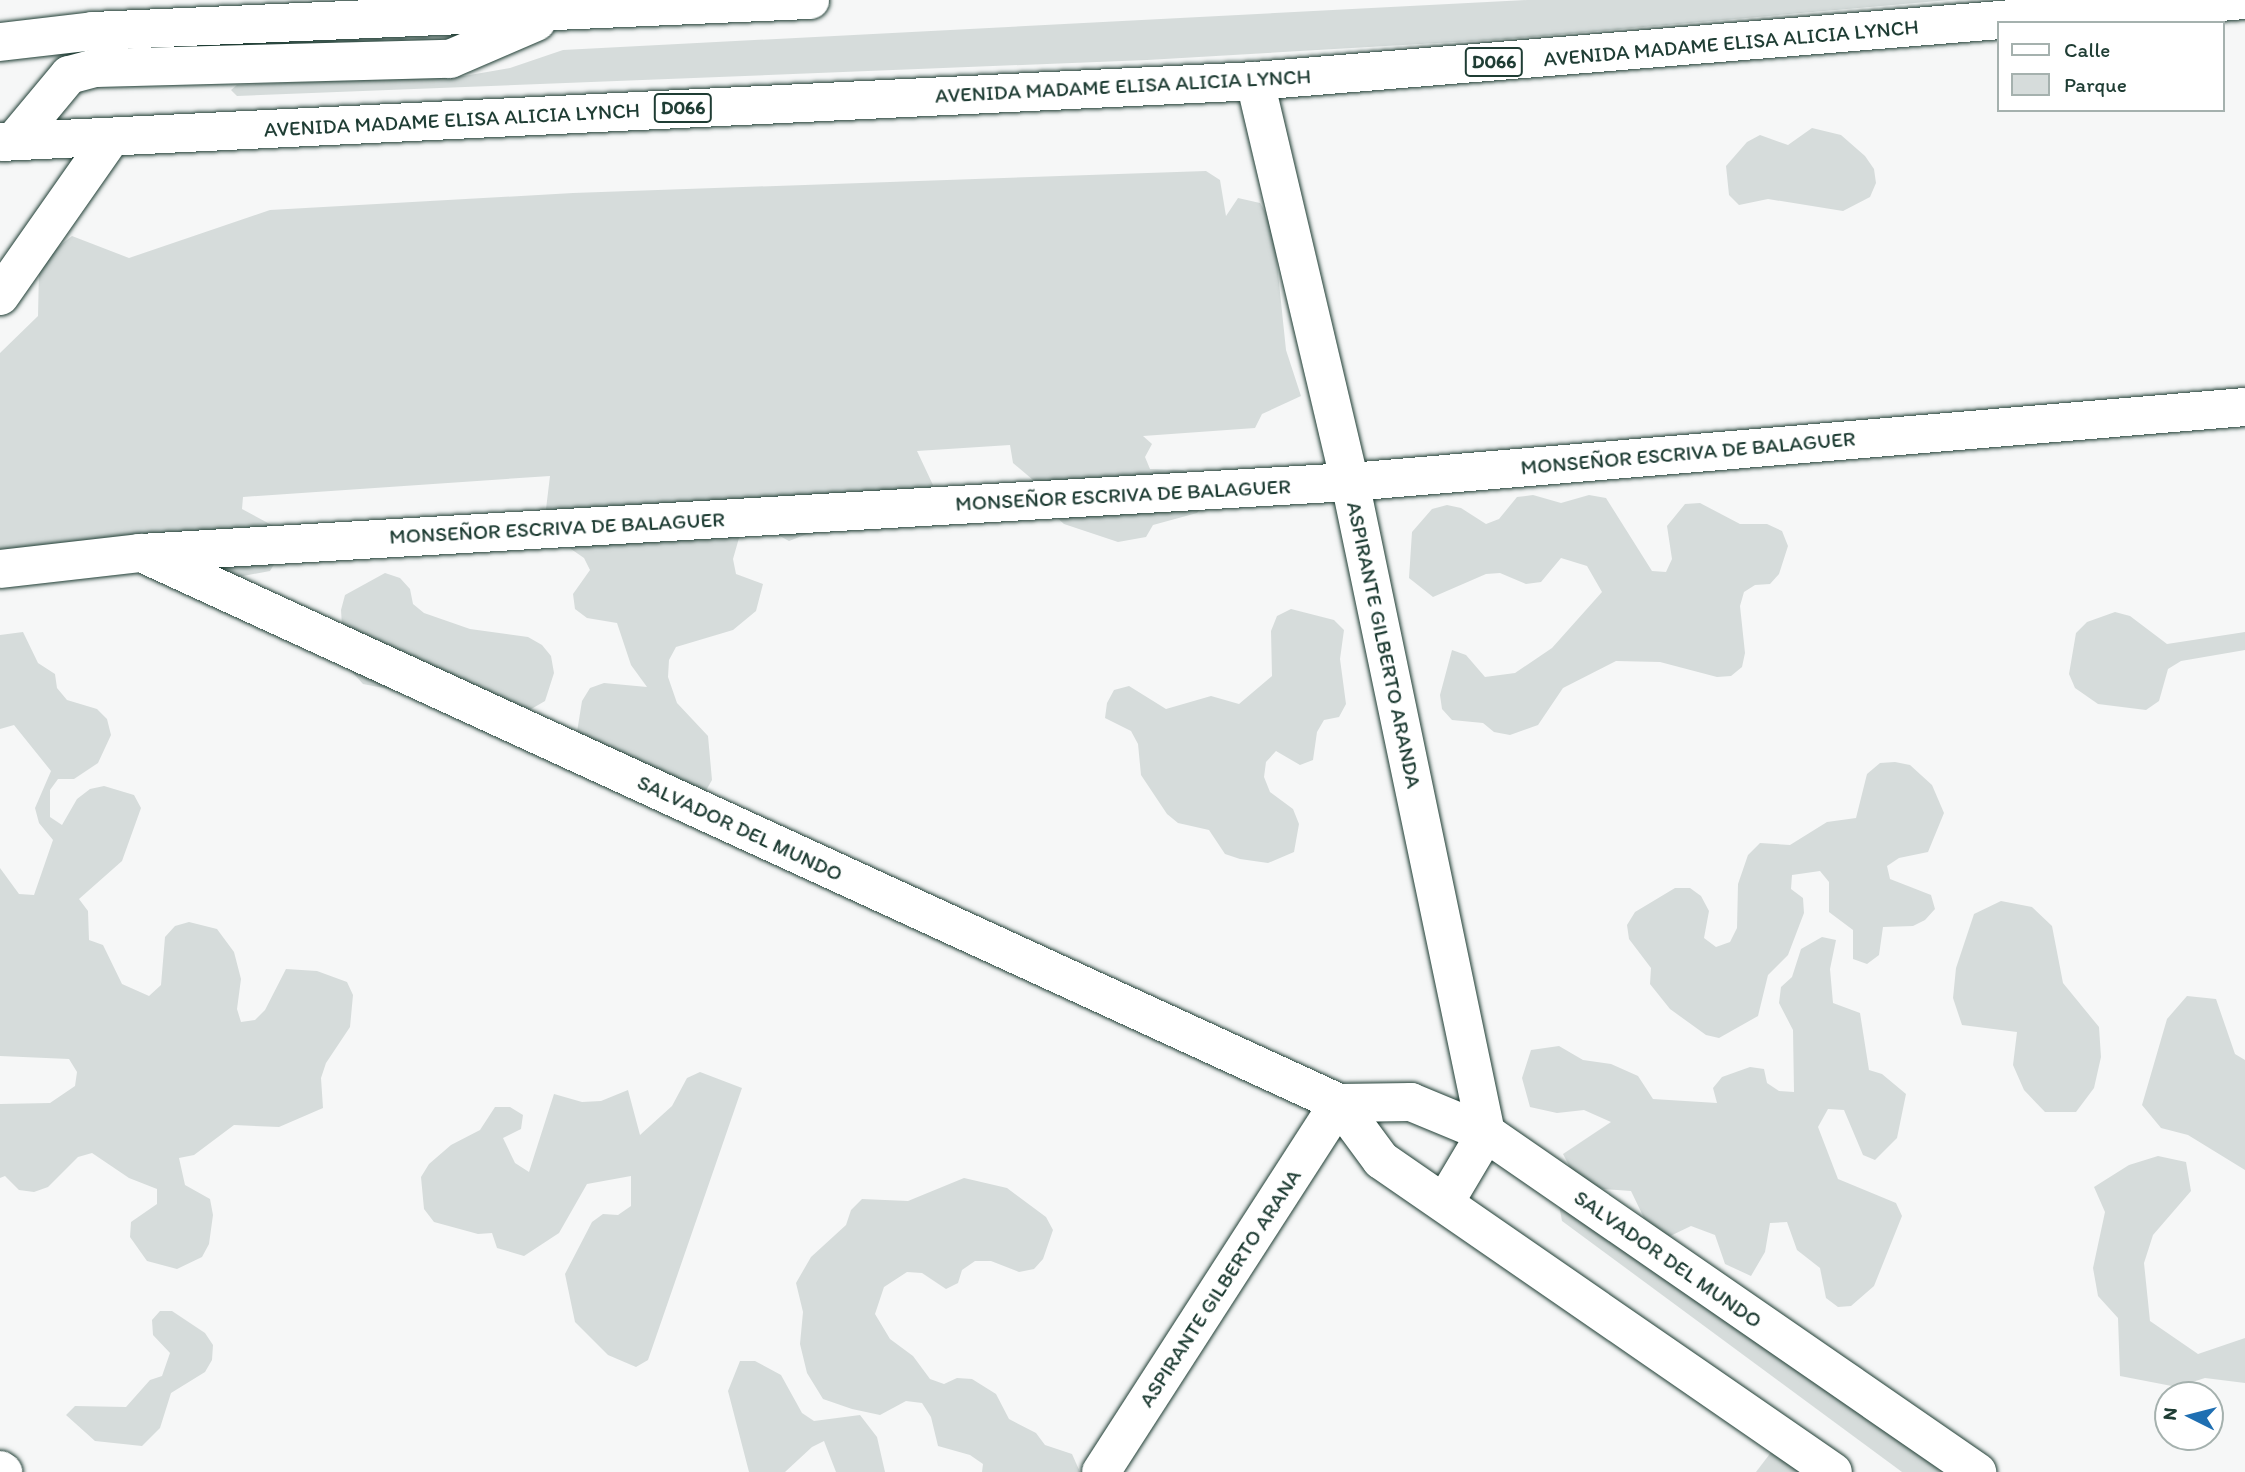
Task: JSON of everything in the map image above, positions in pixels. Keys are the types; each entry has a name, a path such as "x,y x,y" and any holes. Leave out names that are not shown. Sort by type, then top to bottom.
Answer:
{"main road":[{"path":"0,42 93,31 810,0"},
{"name":"AVENIDA MADAME ELISA ALICIA LYNCH","path":"5,148 110,139 1255,81 2245,0"},
{"path":"5,148 69,75 96,68 450,59 558,12"},
{"name":"ASPIRANTE GILBERTO ARANDA","path":"1255,81 1350,482 1486,1133"},
{"path":"0,296 110,139"},
{"name":"MONSEÑOR ESCRIVA DE BALAGUER","path":"0,569 141,552 1350,482 2245,407"},
{"name":"SALVADOR DEL MUNDO","path":"141,552 1339,1103 1410,1102 1486,1133 1977,1472"},
{"name":"SALVADOR DEL MUNDO","path":"1339,1103 1381,1160 1833,1472"},
{"name":"ASPIRANTE GILBERTO ARANA","path":"1101,1472 1339,1103"},
{"path":"1445,1202 1486,1133"}],"green space":[{"path":"1527,0 1949,0 1506,39 1147,60 237,96 231,90 237,85 464,76 510,68 563,50"},
{"path":"1812,128 1841,135 1865,156 1874,169 1876,183 1870,197 1843,211 1768,199 1739,205 1729,195 1726,166 1747,142 1760,135 1788,145"},
{"path":"1206,171 1220,180 1226,216 1238,198 1260,203 1273,225 1286,350 1301,396 1262,414 1255,428 1143,436 1152,444 1145,457 1150,469 1183,470 1210,485 1208,500 1197,513 1153,525 1146,537 1118,542 1064,524 1053,514 1039,485 1013,463 1010,445 917,451 933,485 923,512 913,522 870,530 828,526 789,541 776,534 741,531 733,559 736,574 763,584 756,611 733,630 676,647 669,660 668,677 677,703 708,736 712,780 704,794 577,732 582,701 590,688 604,683 647,687 631,665 617,623 587,618 575,609 573,594 590,570 584,558 571,549 546,509 550,476 243,497 242,509 279,529 278,558 270,571 227,579 198,573 0,568 0,353 38,316 39,270 47,256 72,236 129,258 270,210 573,193"},
{"path":"1533,495 1561,503 1589,495 1606,498 1652,571 1666,572 1672,559 1667,526 1685,504 1700,503 1740,524 1767,524 1782,531 1788,546 1779,574 1770,584 1755,585 1744,592 1740,606 1745,653 1742,667 1731,676 1717,677 1660,662 1616,661 1563,688 1538,725 1510,735 1494,732 1483,723 1452,720 1442,709 1440,695 1452,650 1466,655 1485,677 1515,673 1552,648 1602,592 1587,566 1561,558 1541,582 1526,584 1500,573 1486,574 1433,597 1409,578 1412,532 1432,509 1447,505 1461,508 1486,524 1499,519 1517,497"},
{"path":"385,573 400,578 410,589 413,604 424,613 470,629 528,637 542,645 551,656 554,673 545,701 521,715 363,684 353,673 343,642 341,610 345,595"},
{"path":"1291,609 1334,620 1344,630 1340,659 1346,704 1339,717 1324,720 1317,732 1313,760 1300,765 1276,751 1266,762 1264,777 1270,792 1293,809 1299,824 1294,852 1268,863 1240,859 1225,854 1209,830 1178,823 1167,814 1141,775 1138,744 1131,731 1105,718 1107,703 1114,690 1129,686 1166,709 1211,696 1239,704 1272,676 1271,631 1277,616"},
{"path":"2115,612 2130,616 2167,644 2245,632 2245,650 2181,661 2168,669 2159,701 2146,710 2098,704 2075,688 2069,674 2076,633 2087,622"},
{"path":"23,632 38,663 55,674 57,688 67,700 97,709 107,719 111,735 98,763 74,779 58,779 50,790 50,817 62,825 77,799 90,789 104,786 134,795 141,808 122,861 79,899 88,911 89,940 103,945 122,984 149,996 161,985 165,937 175,926 189,922 217,929 234,952 241,979 237,1009 241,1022 255,1020 265,1010 286,969 317,971 347,982 353,995 350,1027 326,1063 321,1078 323,1108 279,1127 234,1125 194,1155 179,1158 185,1185 210,1199 213,1215 209,1244 202,1257 177,1269 147,1261 130,1237 131,1222 157,1204 157,1189 129,1178 92,1153 78,1157 48,1187 34,1192 19,1190 5,1176 0,1178 0,1104 50,1103 75,1086 77,1072 69,1059 0,1056 0,868 19,894 34,895 53,840 39,823 35,808 51,771 14,725 0,729 0,635"},
{"path":"1880,763 1910,765 1932,785 1944,813 1928,852 1899,858 1887,866 1890,879 1931,895 1935,909 1925,920 1913,926 1883,927 1879,955 1867,964 1853,959 1853,930 1829,912 1829,882 1820,871 1792,875 1791,889 1803,898 1804,913 1788,955 1768,975 1758,1016 1719,1038 1706,1035 1670,1009 1650,984 1651,968 1629,939 1627,925 1635,912 1675,888 1690,888 1701,896 1709,911 1704,938 1716,947 1730,942 1737,928 1738,884 1748,855 1760,843 1790,845 1827,822 1856,818 1867,774"},
{"path":"2001,901 2032,907 2052,926 2063,983 2099,1027 2101,1057 2094,1088 2076,1112 2045,1112 2024,1090 2013,1065 2017,1032 1962,1025 1953,998 1956,968 1974,914"},
{"path":"1822,937 1836,940 1830,969 1833,1003 1860,1013 1869,1070 1882,1074 1906,1094 1897,1138 1875,1160 1863,1155 1844,1110 1828,1109 1818,1127 1838,1179 1896,1203 1902,1216 1874,1286 1851,1306 1838,1307 1826,1298 1820,1268 1797,1250 1787,1222 1770,1223 1765,1252 1751,1276 1725,1264 1715,1235 1691,1226 1666,1238 1644,1218 1631,1191 1603,1189 1576,1179 1563,1154 1611,1122 1584,1110 1557,1113 1530,1107 1522,1078 1531,1050 1559,1046 1583,1060 1611,1064 1638,1076 1653,1099 1717,1103 1713,1088 1722,1077 1750,1067 1764,1069 1767,1083 1779,1091 1794,1092 1793,1030 1779,1003 1781,987 1792,977 1801,949"},
{"path":"2187,996 2216,999 2235,1054 2245,1060 2245,1170 2188,1135 2161,1128 2142,1105 2167,1019"},
{"path":"700,1072 742,1088 648,1360 636,1367 608,1355 575,1322 565,1274 592,1222 603,1214 618,1215 631,1206 631,1176 587,1184 559,1233 524,1256 497,1248 492,1233 478,1234 434,1222 424,1209 421,1177 429,1164 451,1145 480,1130 495,1107 510,1107 523,1115 521,1129 503,1138 515,1163 529,1172 554,1094 582,1102 601,1101 628,1090 640,1135 672,1106 687,1078"},
{"path":"2158,1156 2186,1162 2191,1191 2153,1235 2144,1263 2150,1321 2198,1354 2245,1338 2245,1383 2205,1378 2196,1381 2154,1383 2120,1376 2118,1318 2098,1296 2093,1268 2105,1212 2094,1187 2129,1165"},
{"path":"964,1178 1007,1188 1046,1217 1053,1230 1043,1259 1034,1269 1019,1272 991,1261 975,1261 962,1270 958,1283 946,1289 922,1273 907,1272 884,1287 875,1314 890,1339 913,1356 930,1379 944,1384 957,1378 972,1379 996,1394 1009,1419 1036,1433 1045,1445 1072,1454 1080,1472 982,1472 983,1464 970,1455 938,1446 931,1417 922,1403 906,1401 880,1415 852,1409 823,1399 807,1373 800,1344 803,1312 796,1283 811,1257 846,1225 851,1210 862,1199 908,1201"},
{"path":"1559,1205 1945,1472 1902,1472 1562,1221"},
{"path":"160,1311 172,1311 205,1333 213,1345 212,1360 205,1372 171,1393 160,1428 142,1446 95,1441 66,1415 75,1406 126,1407 150,1380 162,1376 170,1353 153,1335 152,1320"},
{"path":"740,1361 755,1361 781,1375 802,1413 814,1421 860,1415 877,1437 885,1472 836,1472 824,1441 812,1447 785,1472 749,1472 728,1391"},
{"path":"1772,1451 1809,1472 1756,1472"}]}
